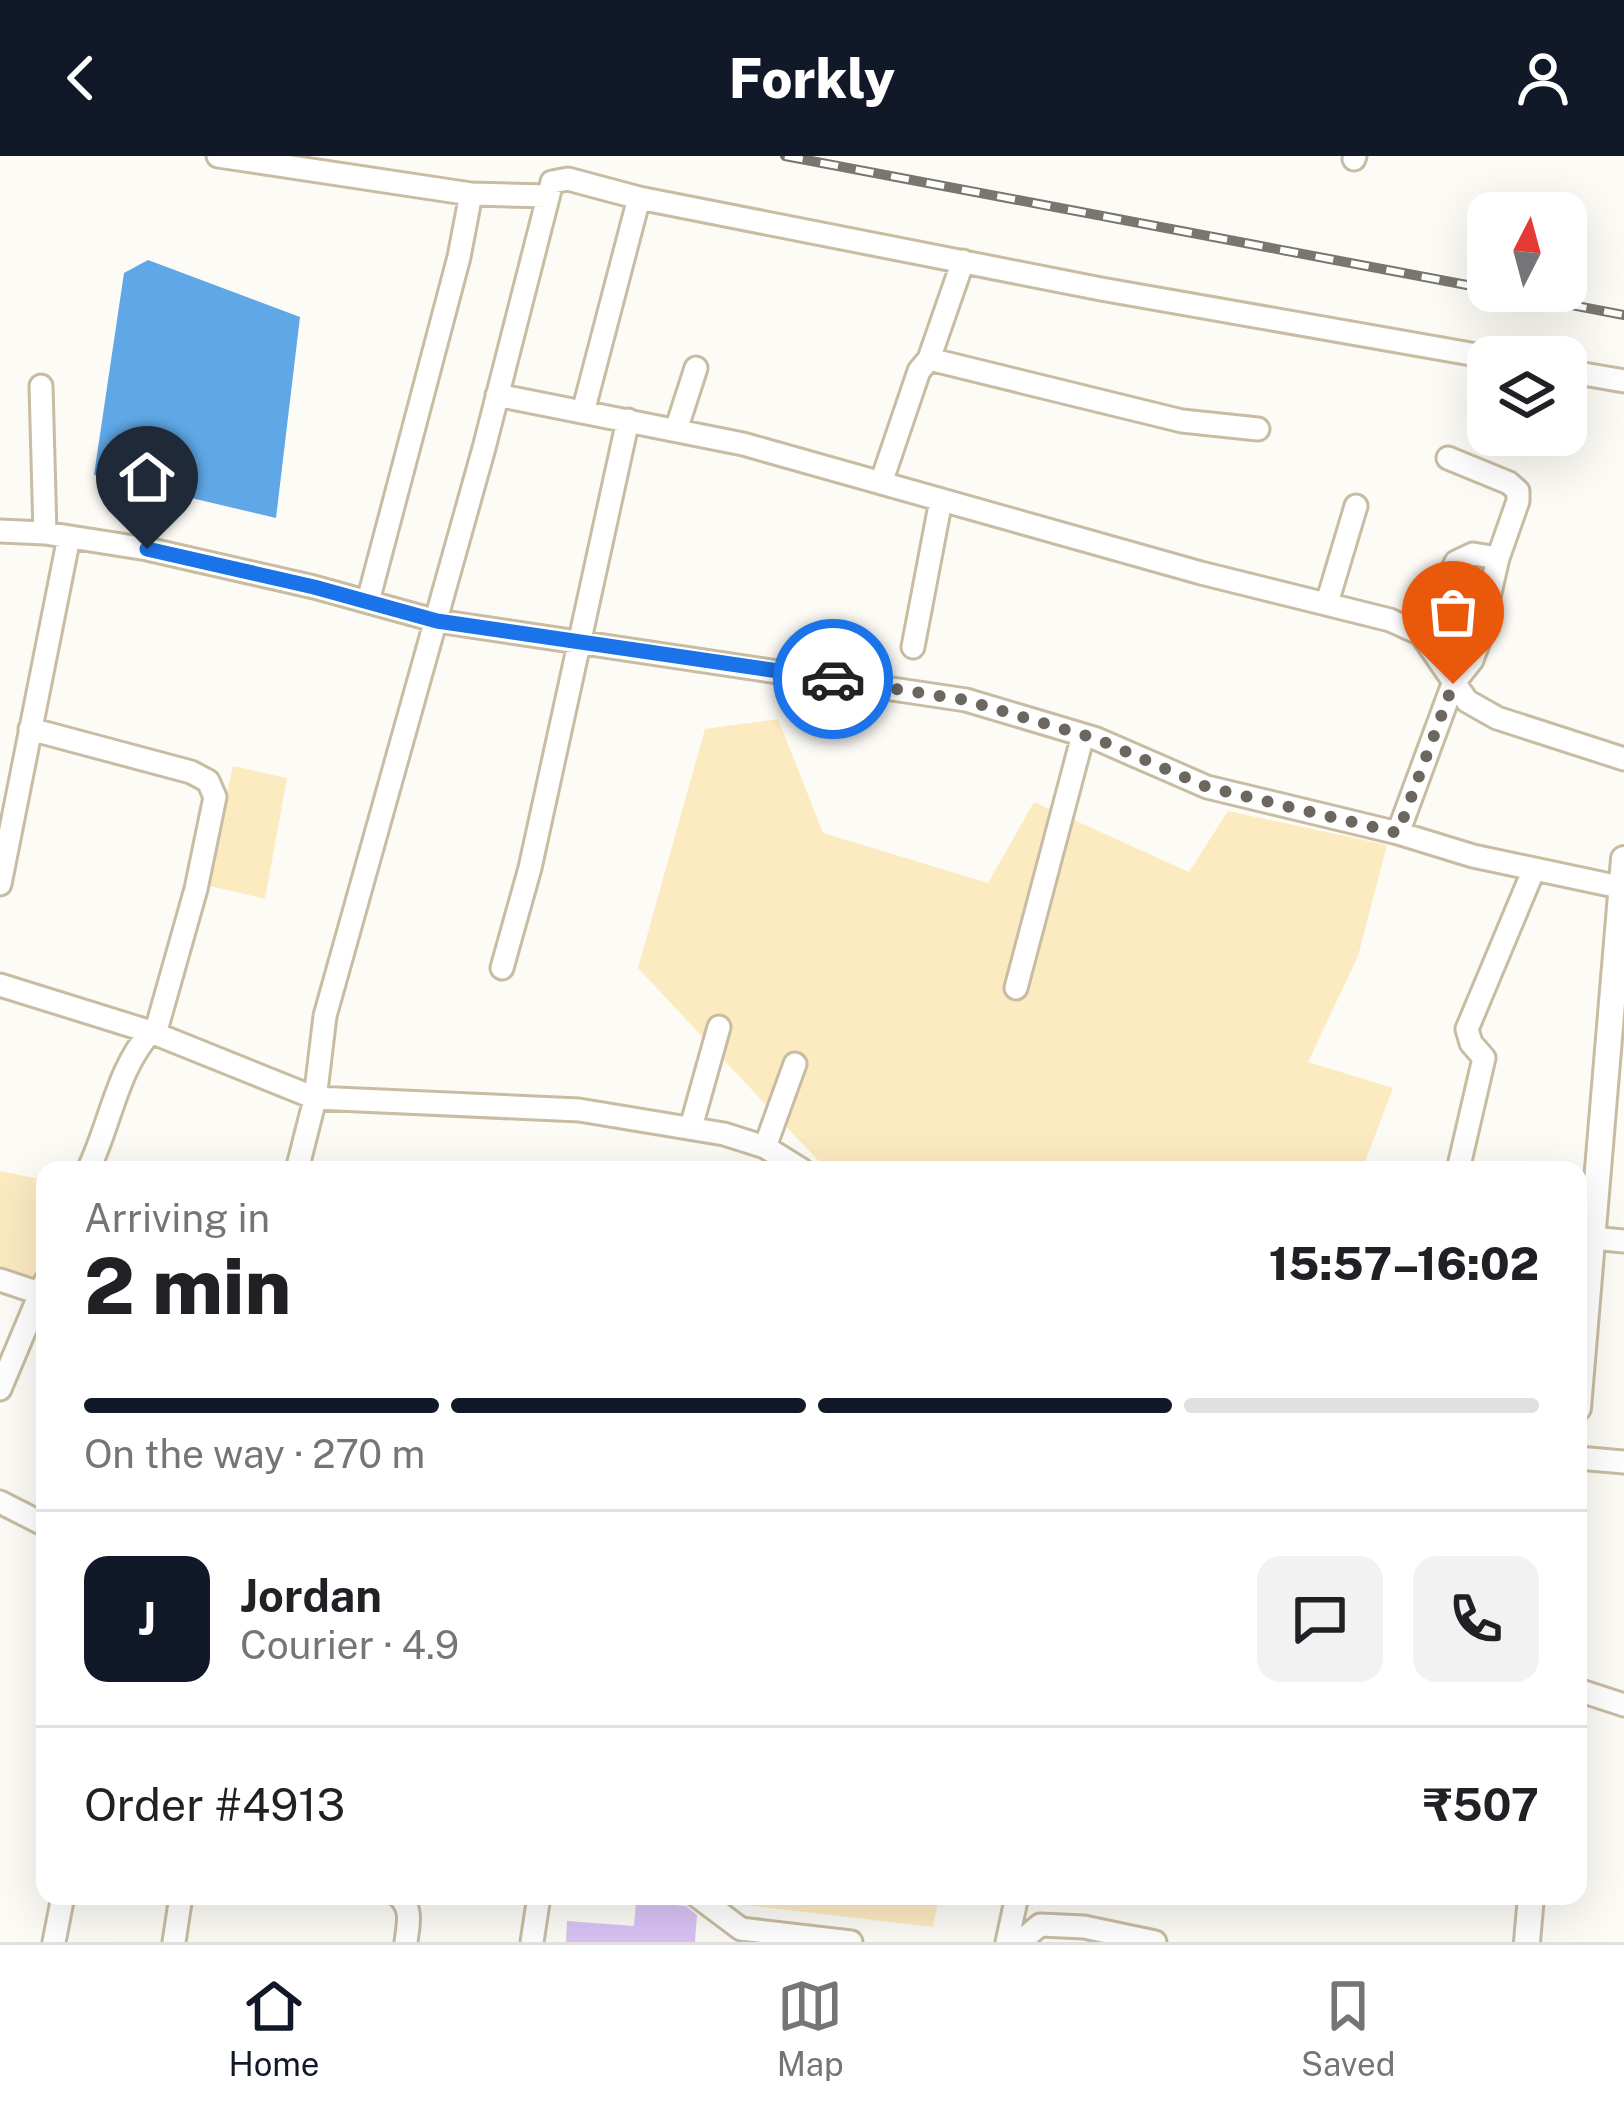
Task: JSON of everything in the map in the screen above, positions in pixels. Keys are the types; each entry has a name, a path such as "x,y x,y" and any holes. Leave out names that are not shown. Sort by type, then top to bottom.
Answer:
{"main road":[{"path":"1587,1290 1624,859"},
{"path":"1527,1942 1530,1905"}],"street":[{"path":"218,156 298,161 471,194 546,196"},
{"path":"299,1161 315,1098 334,978 437,621 552,182 568,179 963,262 1467,353"},
{"path":"368,601 459,257 471,194"},
{"path":"583,412 640,197"},
{"path":"881,483 963,262"},
{"path":"929,359 1182,422 1258,429"},
{"path":"676,430 696,368"},
{"path":"1587,375 1624,381"},
{"path":"41,386 45,533"},
{"path":"497,395 676,430 1390,620 1421,634 1467,701 1497,718 1624,759"},
{"path":"502,968 530,868 628,420"},
{"path":"1398,833 1453,684 1472,660 1479,641 1518,491 1448,458"},
{"path":"913,647 941,500"},
{"path":"1328,603 1356,506"},
{"path":"0,531 147,549 437,621 965,700 1083,735 1207,787 1623,887"},
{"path":"0,884 4,842 69,537"},
{"path":"1421,634 1456,562 1473,554 1498,558"},
{"path":"30,729 191,772 208,782 215,796 196,889 153,1033 133,1052 93,1161"},
{"path":"1016,988 1083,735"},
{"path":"1460,1161 1484,1058 1467,1029 1534,868"},
{"path":"0,986 153,1033 315,1098 579,1110 691,1127 765,1148 787,1161"},
{"path":"691,1127 719,1027"},
{"path":"765,1148 795,1064"},
{"path":"1592,1238 1624,1241"},
{"path":"0,1280 36,1288"},
{"path":"0,1389 36,1308"},
{"path":"1587,1458 1624,1462"},
{"path":"0,1502 36,1520"},
{"path":"1587,1693 1624,1705"},
{"path":"53,1942 61,1905"},
{"path":"174,1942 180,1905"},
{"path":"406,1942 407,1905"},
{"path":"532,1942 538,1905"},
{"path":"709,1905 741,1929 850,1942"},
{"path":"1007,1942 1015,1905"},
{"path":"1020,1942 1040,1924 1155,1942"}],"shaded area":[{"path":"778,719 823,833 988,883 1034,802 1189,872 1228,811 1387,845 1358,956 1308,1062 1393,1088 1365,1161 819,1161 638,968 705,729"},
{"path":"233,766 287,778 265,899 206,885"},
{"path":"0,1171 36,1178 36,1270 33,1282 0,1270"},
{"path":"744,1905 937,1905 933,1927"}],"water":[{"path":"148,260 300,317 276,518 94,475 124,273"}],"building":[{"path":"636,1905 686,1906 697,1915 695,1942 566,1942 567,1921 634,1926"}],"railway":[{"path":"785,156 1467,285"},
{"path":"1587,308 1624,315"}],"way so far":[{"path":"833,679 965,700 1097,739 1207,787 1398,833 1453,684"}],"route":[{"path":"147,549 437,621 833,679"}]}
